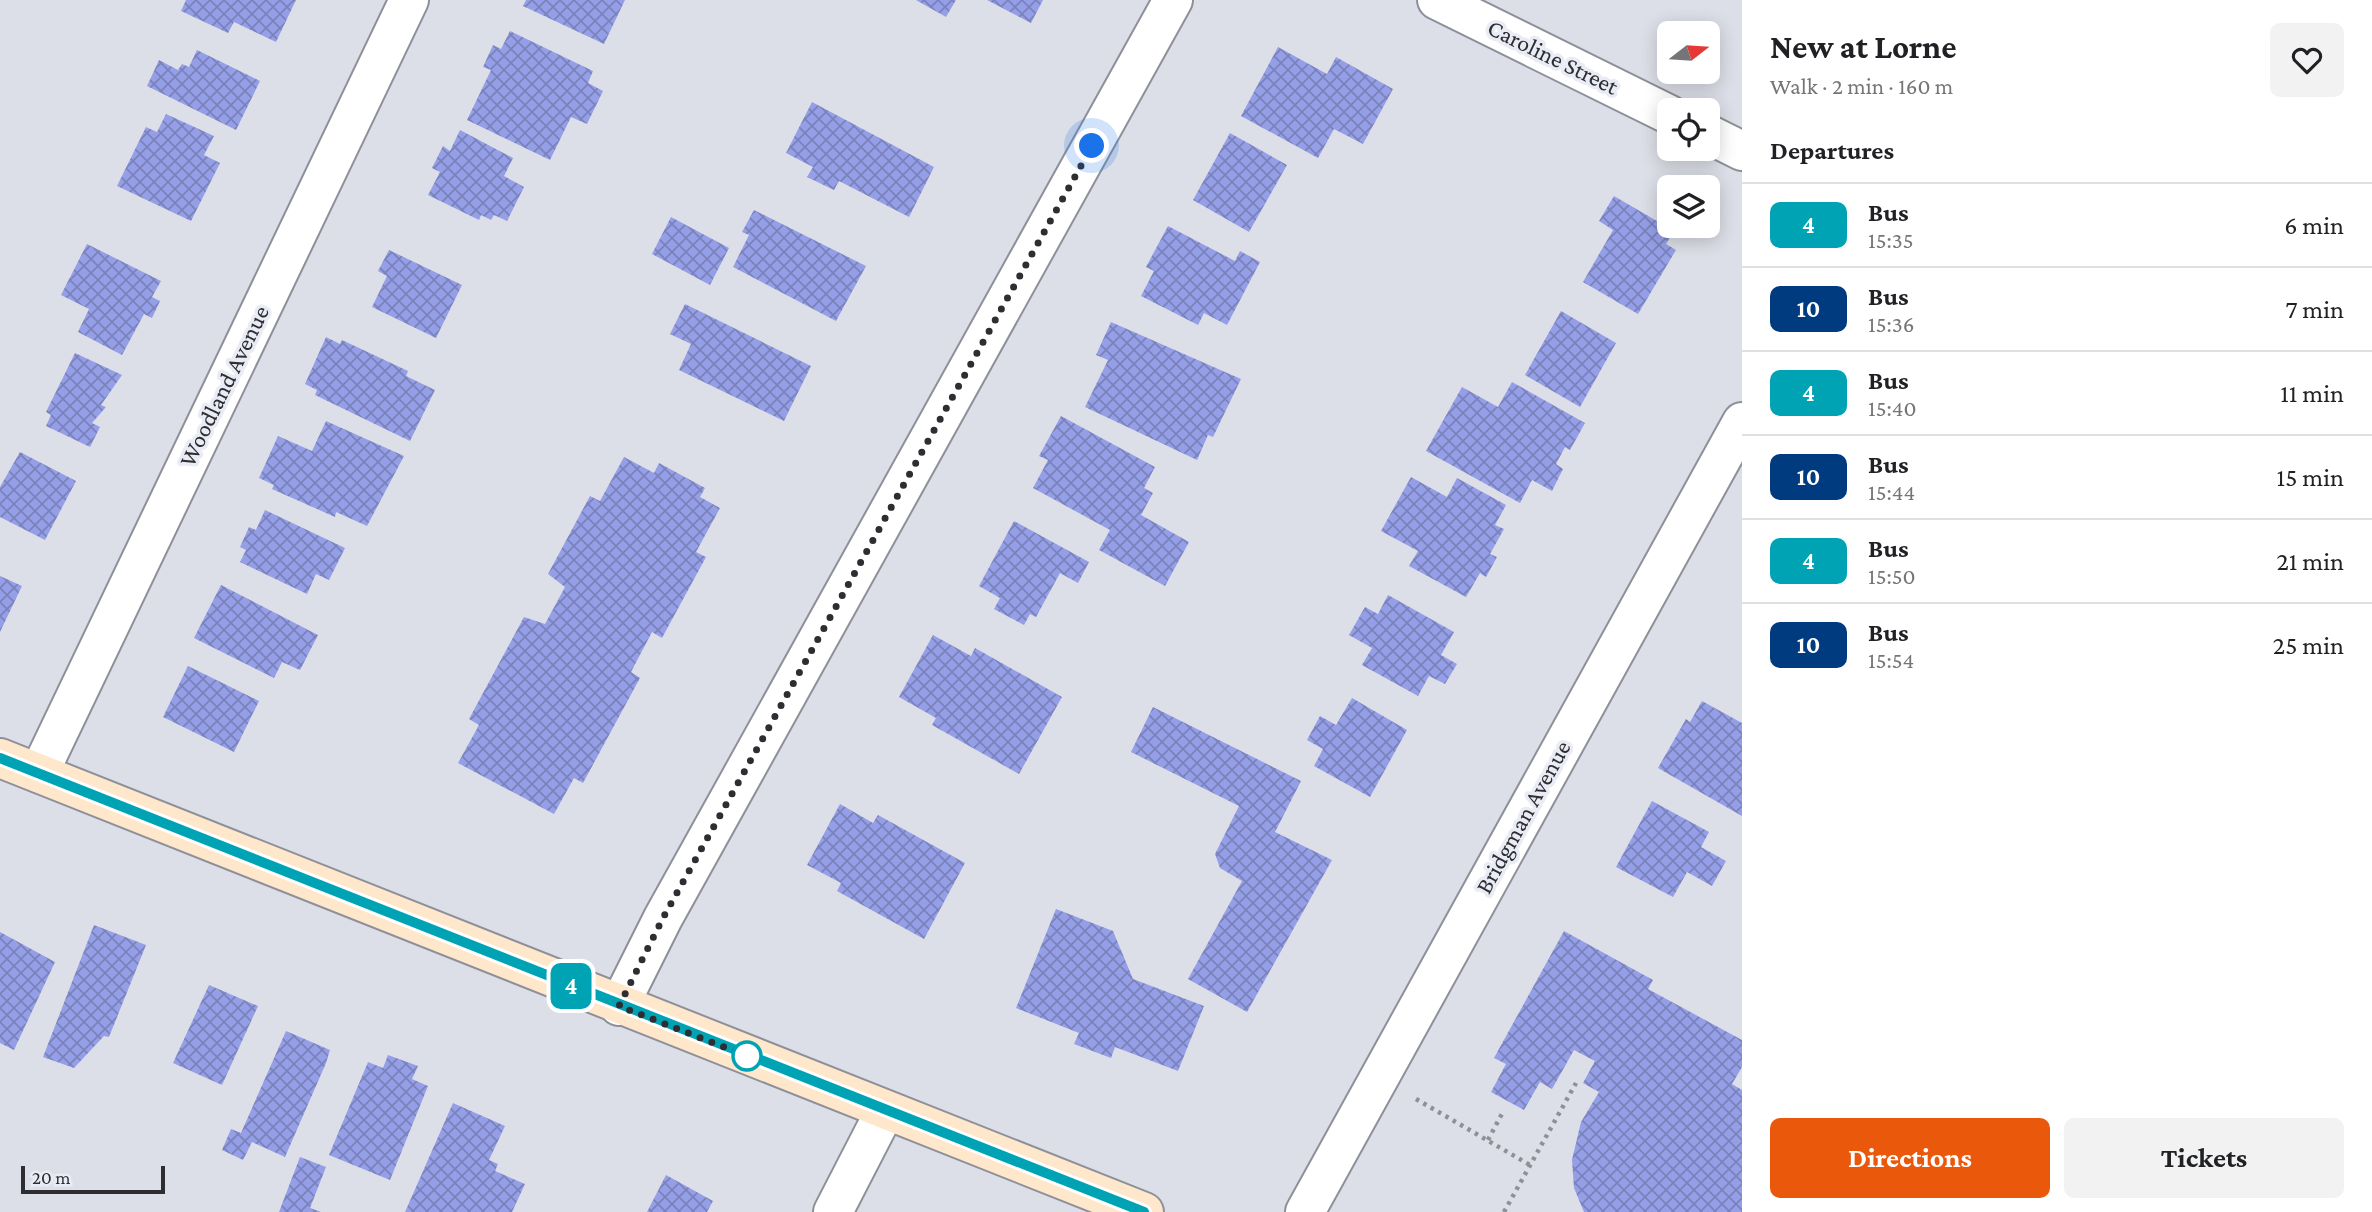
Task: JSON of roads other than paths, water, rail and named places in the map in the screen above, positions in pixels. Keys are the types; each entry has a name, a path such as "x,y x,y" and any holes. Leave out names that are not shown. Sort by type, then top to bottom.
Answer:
{"main road":[{"path":"0,758 619,1006 1144,1212"}],"street":[{"name":"Woodland Avenue","path":"39,773 409,0"},
{"path":"619,1006 663,918 1173,0"},
{"name":"Caroline Street","path":"1437,0 1657,109"},
{"path":"1720,140 1742,151"},
{"name":"Bridgman Avenue","path":"1304,1212 1742,422"},
{"path":"833,1212 885,1111"}]}
